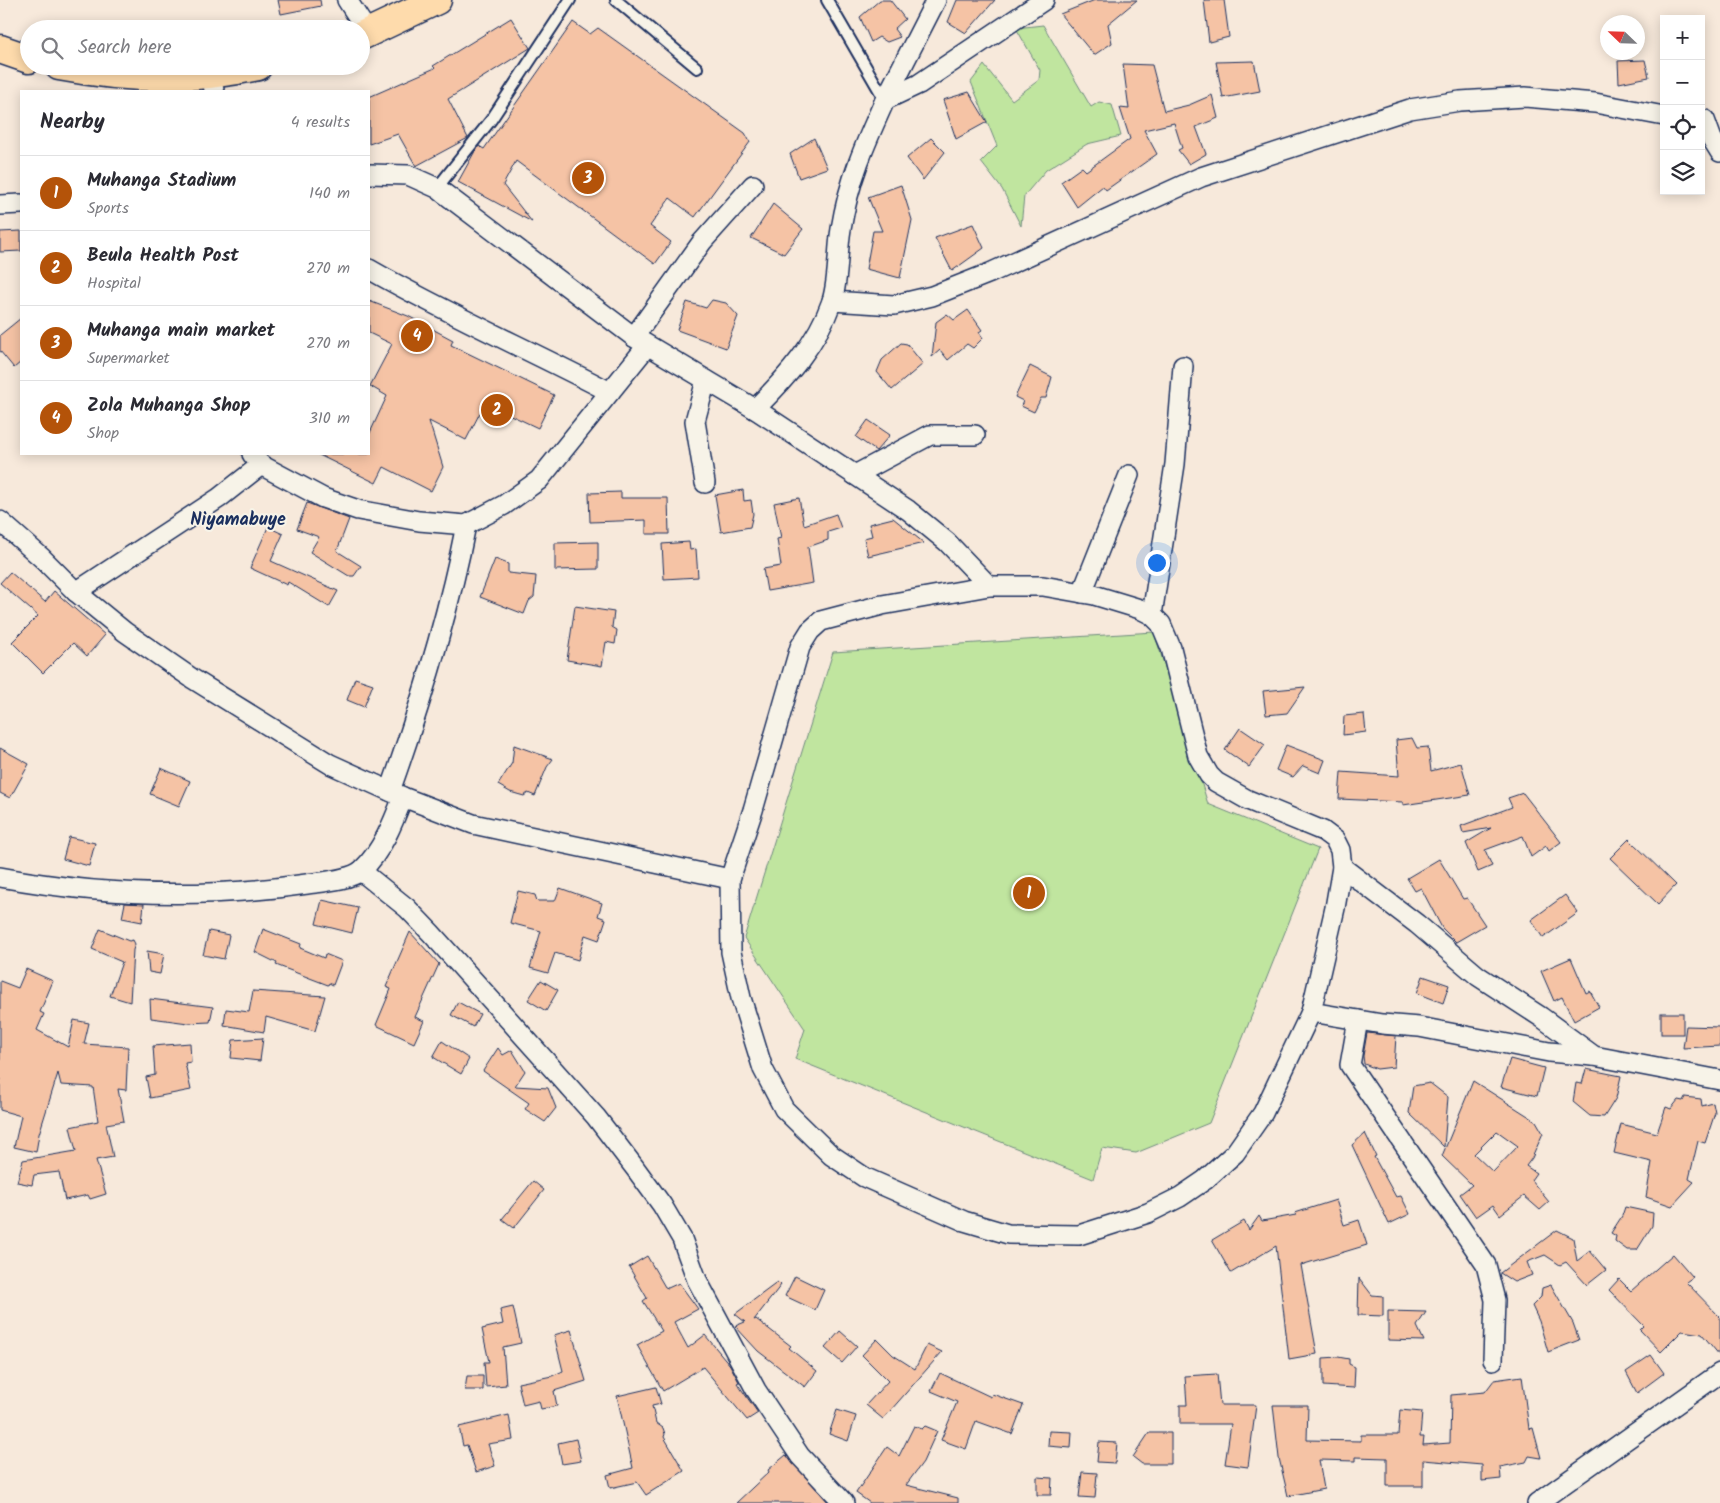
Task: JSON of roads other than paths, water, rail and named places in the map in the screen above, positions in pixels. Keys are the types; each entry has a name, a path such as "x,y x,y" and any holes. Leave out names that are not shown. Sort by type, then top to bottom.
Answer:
{"highway":[{"path":"370,33 437,0"},
{"path":"0,50 20,56"},
{"path":"105,75 180,77 213,82 233,75"}],"street":[{"path":"346,0 357,20"},
{"path":"755,409 791,372 808,348 832,301 840,252 841,231 851,179 885,100 936,0"},
{"path":"885,100 919,84 1044,0"},
{"path":"832,301 879,305 912,302 932,296 990,273 1201,177 1410,109 1460,101 1525,97 1595,103 1660,115"},
{"path":"1709,120 1712,140 1720,152"},
{"path":"370,174 408,175 437,188 641,341 755,409 908,510 947,542 989,586"},
{"path":"76,592 220,498 256,460 323,498 358,510 419,521 466,525 504,506 539,480 610,392 702,242 753,185"},
{"path":"0,205 20,204"},
{"path":"370,270 409,292 532,350 610,392"},
{"path":"1152,615 1175,464 1183,366"},
{"path":"705,483 695,421 706,380"},
{"path":"855,475 930,436 975,435"},
{"path":"1082,593 1129,475"},
{"path":"0,522 42,558 76,592 125,632 200,683 330,764 396,794 473,824 498,831 730,879"},
{"path":"0,877 71,888 134,893 198,894 248,892 302,885 337,880 361,871 383,842 455,584 466,525"},
{"path":"989,586 1043,586 1082,593 1140,608 1152,615 1160,624 1171,648 1198,756 1209,775 1216,782 1248,800 1323,831 1335,840 1340,850 1342,867 1335,908 1311,1012 1263,1113 1235,1153 1205,1180 1180,1197 1148,1213 1079,1235 1008,1234 964,1221 864,1176 830,1154 784,1109 763,1069 741,998 731,952 730,879 753,810 786,688 800,647 810,631 821,621 882,605 989,586"},
{"path":"1342,867 1416,924 1478,976 1541,1017 1594,1056"},
{"path":"361,871 407,908 431,932 596,1117 635,1168 662,1205 682,1240 697,1280 756,1390 800,1456 844,1503"},
{"path":"1311,1012 1419,1027 1549,1052 1594,1056 1720,1080"},
{"path":"1358,1020 1350,1065 1486,1265 1495,1300 1492,1360"},
{"path":"1537,1503 1720,1373"}],"lane":[{"path":"437,188 491,120 570,0"},
{"path":"616,0 697,68"},
{"path":"826,0 885,100"}],"place":[{"name":"Muhanga main market","path":"588,178"},
{"name":"Zola Muhanga Shop","path":"417,336"},
{"name":"Beula Health Post","path":"497,410"},
{"name":"Muhanga Stadium","path":"1029,893"}],"district":[{"name":"Niyamabuye","path":"238,520"}]}
